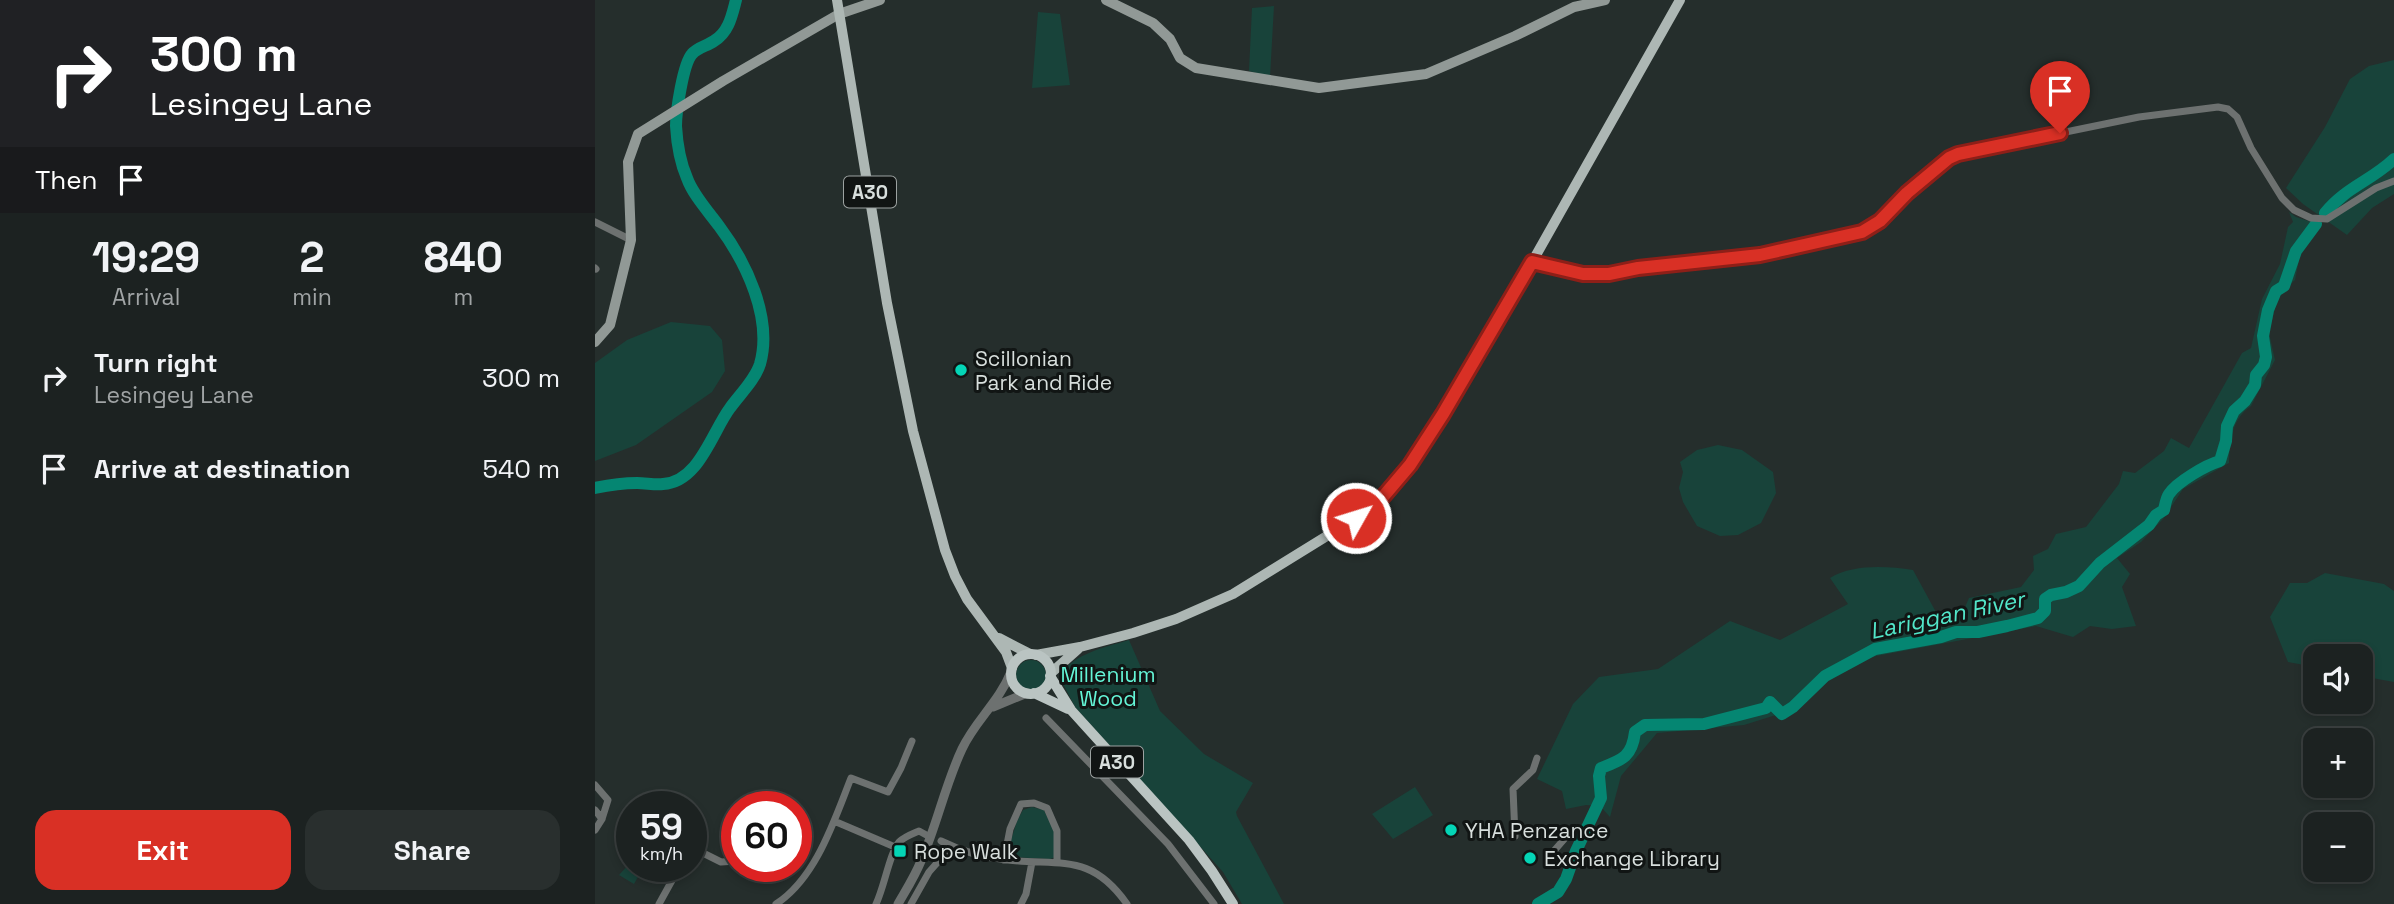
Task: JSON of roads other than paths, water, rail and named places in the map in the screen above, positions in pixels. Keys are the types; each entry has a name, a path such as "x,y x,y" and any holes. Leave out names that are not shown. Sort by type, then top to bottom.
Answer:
{"highway":[{"path":"1033,654 1046,661 1051,674 1047,686 1031,693 1016,687 1011,670 1019,658 1033,654"},
{"name":"A30","path":"1051,674 1071,710 1189,840 1233,904"},
{"name":"A30","path":"1031,693 1071,710"}],"main road":[{"name":"A30","path":"837,0 887,303 913,431 945,550 955,576 967,599 1005,651 1011,670"},
{"path":"595,342 610,325 631,240 628,162 638,134 839,14 880,0"},
{"path":"1106,0 1153,23 1170,39 1180,58 1196,68 1319,88 1426,75 1574,7 1605,0"},
{"path":"1033,654 1080,647 1176,619 1233,594 1356,518 1382,498 1401,477 1443,414 1681,0"},
{"name":"A30","path":"994,634 1012,646 1033,654"},
{"path":"1051,674 1080,647"}],"street":[{"path":"1532,262 1595,275 1638,268 1730,260 1804,246 1862,232 1880,221 1907,193 1949,158 1958,154 2139,117 2218,107 2228,109 2237,117 2251,148 2282,198 2294,210 2311,218 2327,219 2376,188 2394,181"},
{"path":"595,222 631,240"},
{"path":"898,904 920,864 963,748 974,728 992,708 1005,687 1011,670"},
{"path":"992,708 1031,693"},
{"path":"1046,718 1168,844 1214,904"},
{"path":"776,904 792,894 815,858 834,821 851,778 888,792 912,741"},
{"path":"1515,836 1513,789 1533,771 1537,758"},
{"path":"595,785 608,800 595,830"},
{"path":"1004,860 1010,829 1021,804 1034,803 1047,808 1057,831 1057,861"},
{"path":"595,810 602,819"},
{"path":"834,821 895,847"},
{"path":"1553,852 1573,829"},
{"path":"876,904 883,890 895,847 902,839 919,831 930,837"},
{"path":"940,841 1004,860 1057,861 1080,866 1100,874 1115,886 1127,904"},
{"path":"911,904 929,872 952,846"},
{"path":"1021,904 1026,894 1032,862"},
{"path":"659,904 671,882"}],"waterway":[{"path":"595,488 627,483 663,484 686,475 703,454 723,418 751,381 760,364 763,328 755,291 739,256 690,184 681,159 676,126 681,88 689,59 694,52 723,33 736,0"},
{"name":"Lariggan River","path":"2325,213 2341,197 2394,159"},
{"name":"Lariggan River","path":"1538,904 1558,892 1566,879 1601,798 1601,768 1625,756 1634,740 1635,732 1645,725 1704,724 1766,708 1770,702 1782,714 1825,676 1875,649 1956,632 1978,632 2038,618 2045,611 2045,599 2079,586 2100,563 2149,525 2156,515 2164,510 2168,496 2178,484 2220,461 2227,426 2234,411 2245,401 2255,385 2256,375 2264,365 2266,357 2263,336 2268,310 2276,291 2284,286 2296,251 2316,224"}],"place":[{"name":"Scillonian Park and Ride","path":"961,370"},
{"name":"YHA Penzance","path":"1451,830"},
{"name":"Rope Walk","path":"900,851"},
{"name":"Exchange Library","path":"1530,858"}],"park label":[{"name":"Millenium Wood","path":"1108,686"}]}
